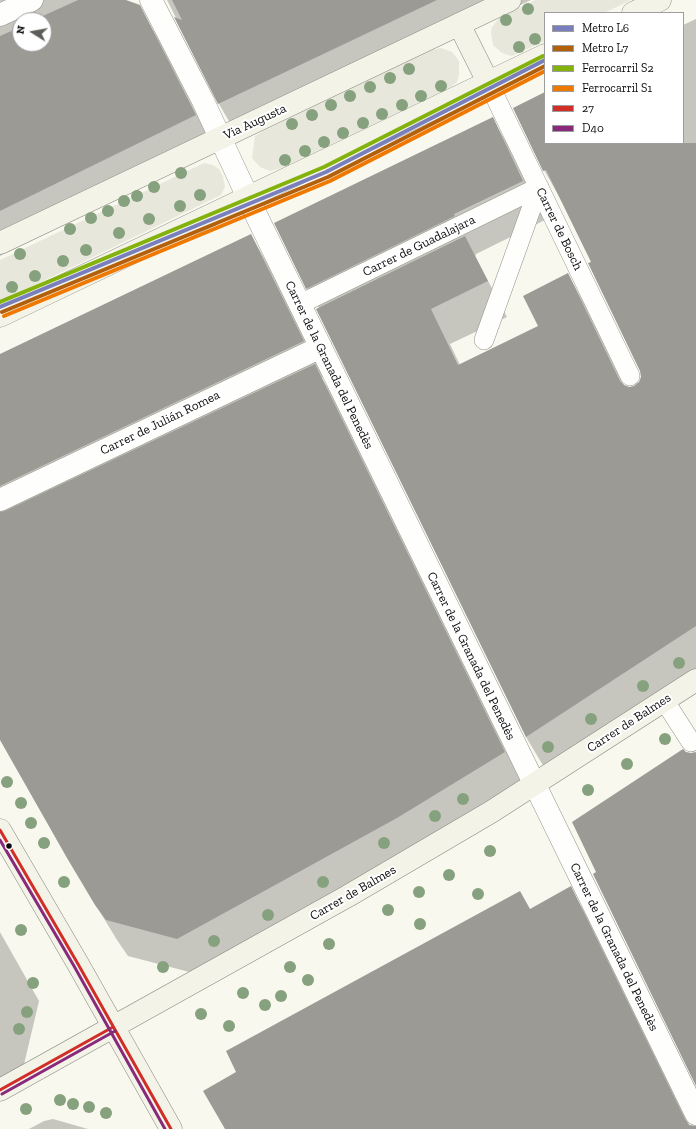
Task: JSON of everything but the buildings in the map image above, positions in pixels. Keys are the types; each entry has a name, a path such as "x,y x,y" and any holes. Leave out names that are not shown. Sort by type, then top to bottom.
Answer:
{"main road":[{"name":"Via Augusta","path":"0,243 510,0"},
{"path":"635,12 660,0"},
{"path":"459,24 488,82"},
{"path":"0,316 544,55"},
{"name":"Carrer de Balmes","path":"0,1090 348,896 491,812 696,680"},
{"path":"0,830 171,1129"}],"street":[{"path":"0,15 32,0"},
{"name":"Carrer de la Granada del Penedès","path":"151,0 203,101 300,304 696,1114"},
{"name":"Carrer de Julián Romea","path":"0,500 321,347"}],"lane":[{"name":"Carrer de Bosch","path":"488,82 630,376"},
{"name":"Carrer de Guadalajara","path":"300,304 539,188"},
{"path":"484,340 539,188"},
{"path":"664,700 692,742"}],"shaded area":[{"path":"535,0 631,0 606,12 544,12 544,41 512,56 502,53 493,45 491,32 492,27 500,17"},
{"path":"441,48 452,52 459,61 459,75 457,82 449,88 281,168 270,171 260,167 252,158 255,136 263,131 431,50"},
{"path":"204,163 213,165 219,169 223,177 225,187 221,195 0,302 0,260"}],"metro line":[{"name":"L6","path":"0,307 326,172 544,61"},
{"name":"L7","path":"2,312 328,177 544,67"}],"rail line":[{"name":"S2","path":"0,302 324,167 543,56"},
{"name":"S1","path":"4,316 330,181 544,72"}],"transit line":[{"name":"27","path":"0,830 171,1129"},
{"name":"D40","path":"0,840 74,966 165,1129"},
{"name":"27","path":"0,1090 113,1027"},
{"name":"D40","path":"2,1094 115,1031"}]}
